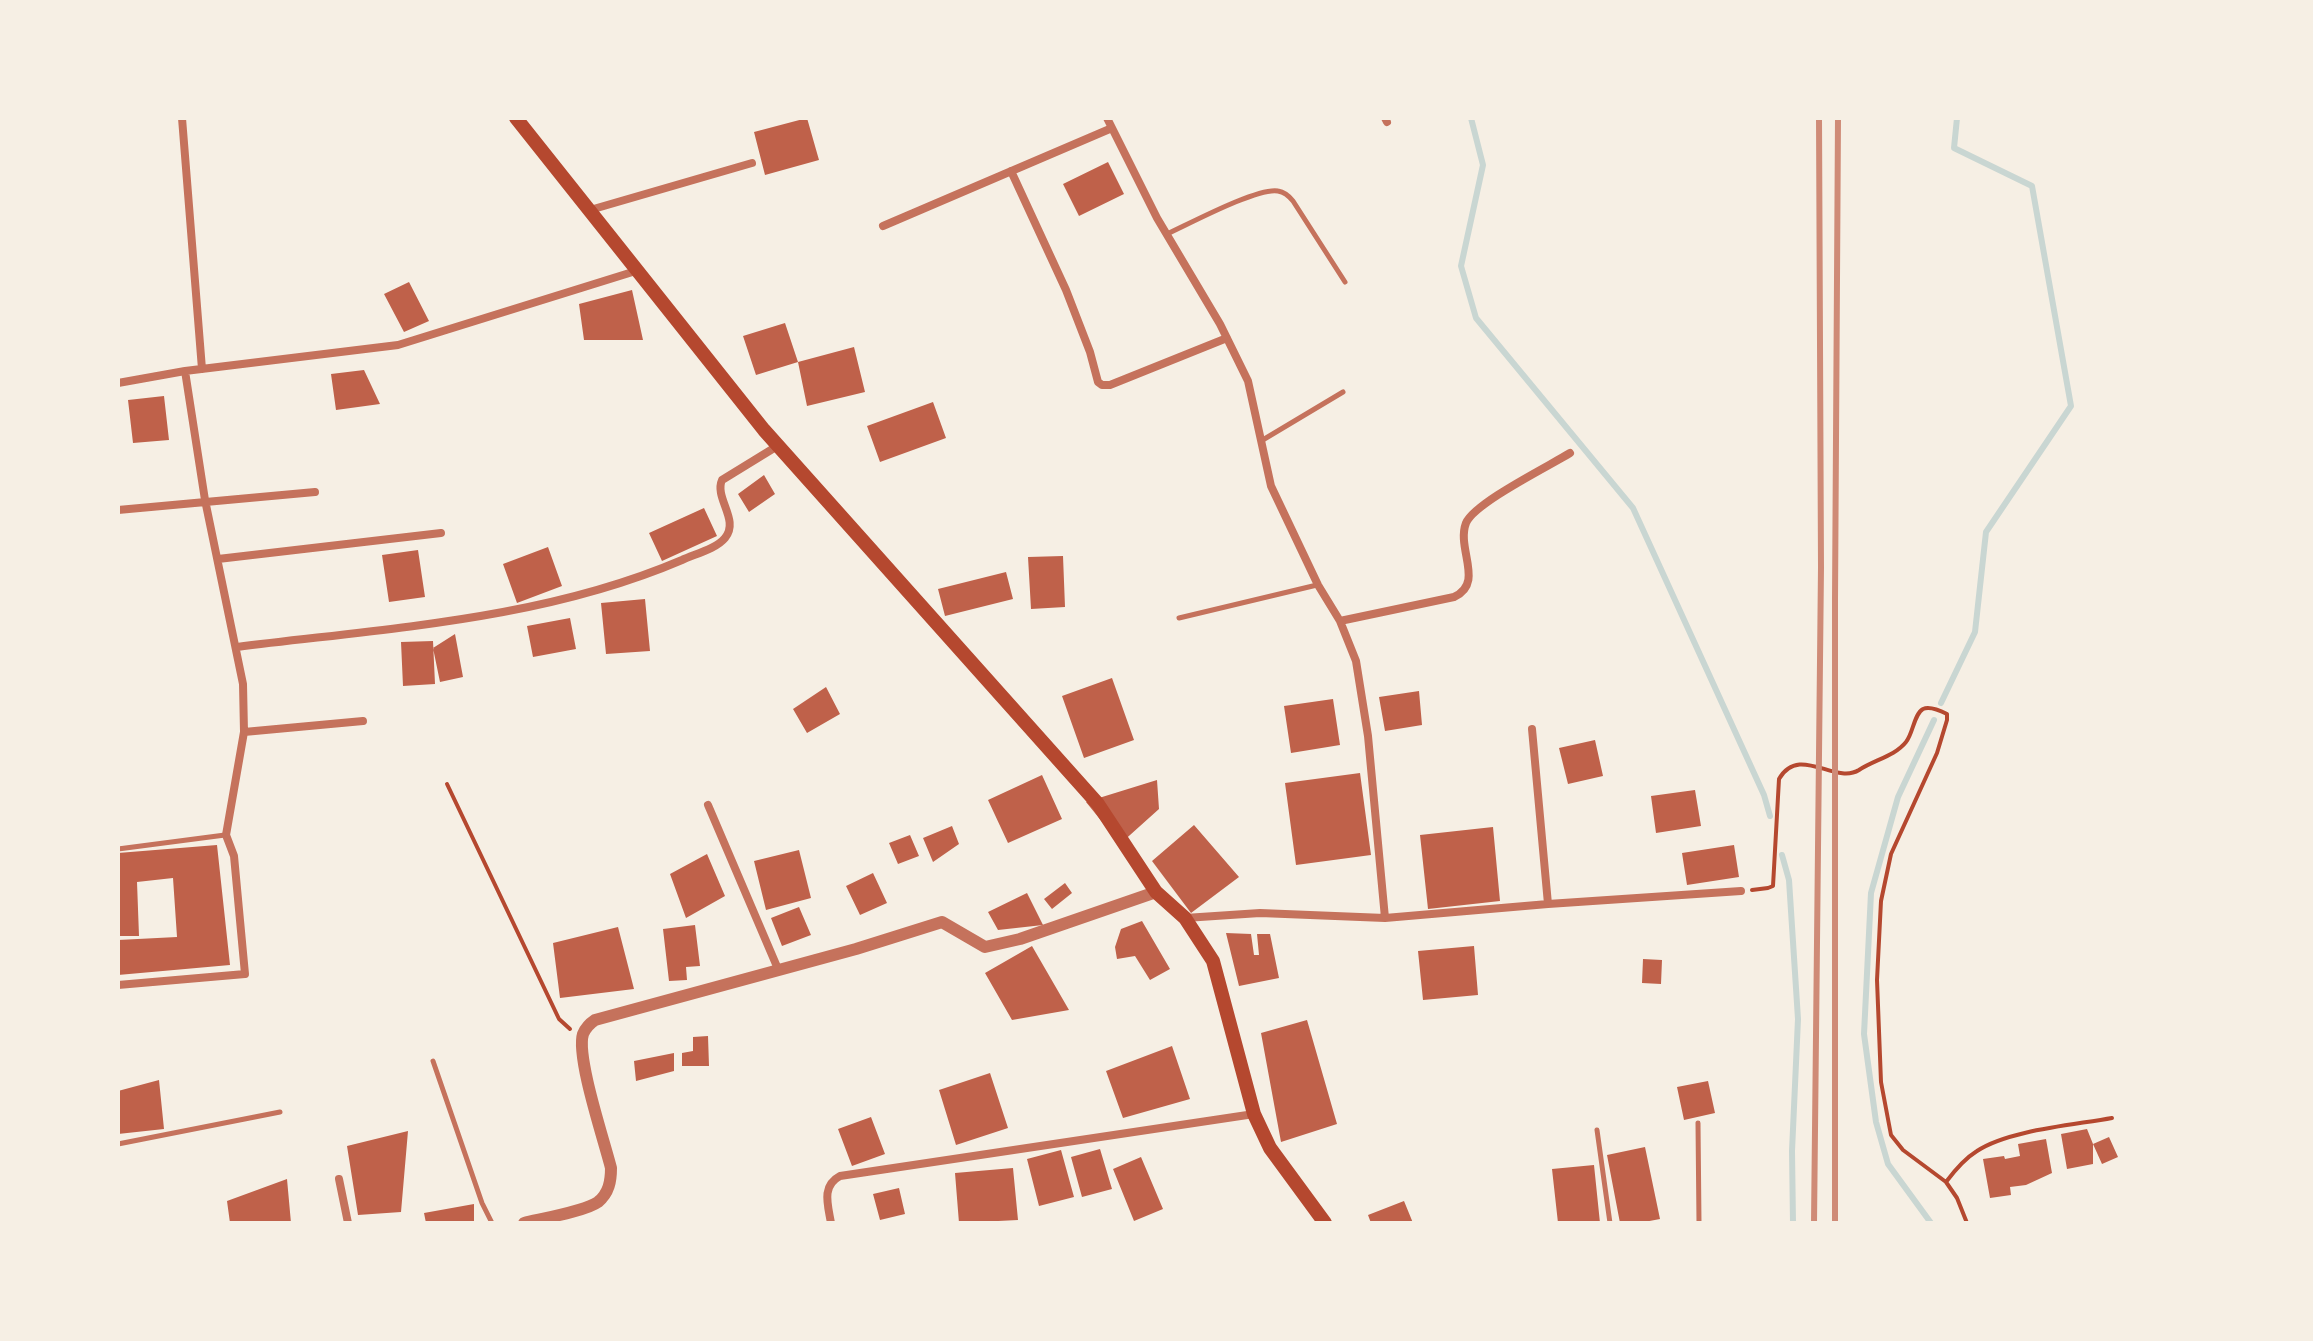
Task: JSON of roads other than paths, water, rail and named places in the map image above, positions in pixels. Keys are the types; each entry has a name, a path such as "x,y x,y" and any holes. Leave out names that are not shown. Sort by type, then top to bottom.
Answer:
{"main road":[{"path":"516,118 779,445 1098,804 1156,892 1185,918 1213,961 1254,1114 1270,1148 1325,1223"}],"street":[{"path":"182,118 202,369"},
{"path":"1107,118 1248,381 1271,486 1318,585 1340,621 1356,661 1368,736 1385,918"},
{"path":"883,226 1112,128"},
{"path":"589,210 752,163"},
{"path":"1011,171 1066,290 1098,382 1110,385 1227,338"},
{"path":"118,383 185,371 398,345 639,270"},
{"path":"118,985 245,974 234,856 226,835 244,732 245,706 237,647 205,500 185,371"},
{"path":"237,647 507,613 596,591 655,571 725,538 729,518 721,493 722,480 779,445"},
{"path":"1340,621 1463,593 1468,588 1469,577 1463,537 1468,517 1482,505 1570,453"},
{"path":"118,510 315,492"},
{"path":"218,559 441,533"},
{"path":"244,732 363,721"},
{"path":"1532,729 1548,904"},
{"path":"708,805 778,969"},
{"path":"1185,918 1260,913 1385,918 1741,891"},
{"path":"524,1223 596,1204 611,1182 611,1168 583,1062 582,1036 587,1026 595,1020 856,949 942,922 985,947 1020,939 1156,892"},
{"path":"831,1223 827,1192 832,1180 840,1176 1254,1114"},
{"path":"339,1179 348,1223"}],"lane":[{"path":"1167,234 1259,193 1278,191 1293,201 1345,282"},
{"path":"1260,442 1343,392"},
{"path":"1179,618 1318,585"},
{"path":"118,849 226,835"},
{"path":"433,1061 482,1203 492,1223"},
{"path":"118,1144 280,1112"},
{"path":"1698,1123 1699,1223"},
{"path":"1597,1130 1610,1223"}],"waterway":[{"path":"1471,118 1483,165 1461,266 1476,318 1633,508 1764,795 1770,816"},
{"path":"1941,703 1975,632 1986,532 2071,406 2032,186 1954,148 1957,118"},
{"path":"1931,1223 1888,1164 1876,1122 1864,1034 1871,893 1898,797 1934,720"},
{"path":"1782,855 1789,880 1798,1019 1792,1151 1793,1223"}],"railway":[{"path":"1814,1223 1821,567 1819,118"},
{"path":"1835,1223 1838,118"}]}
